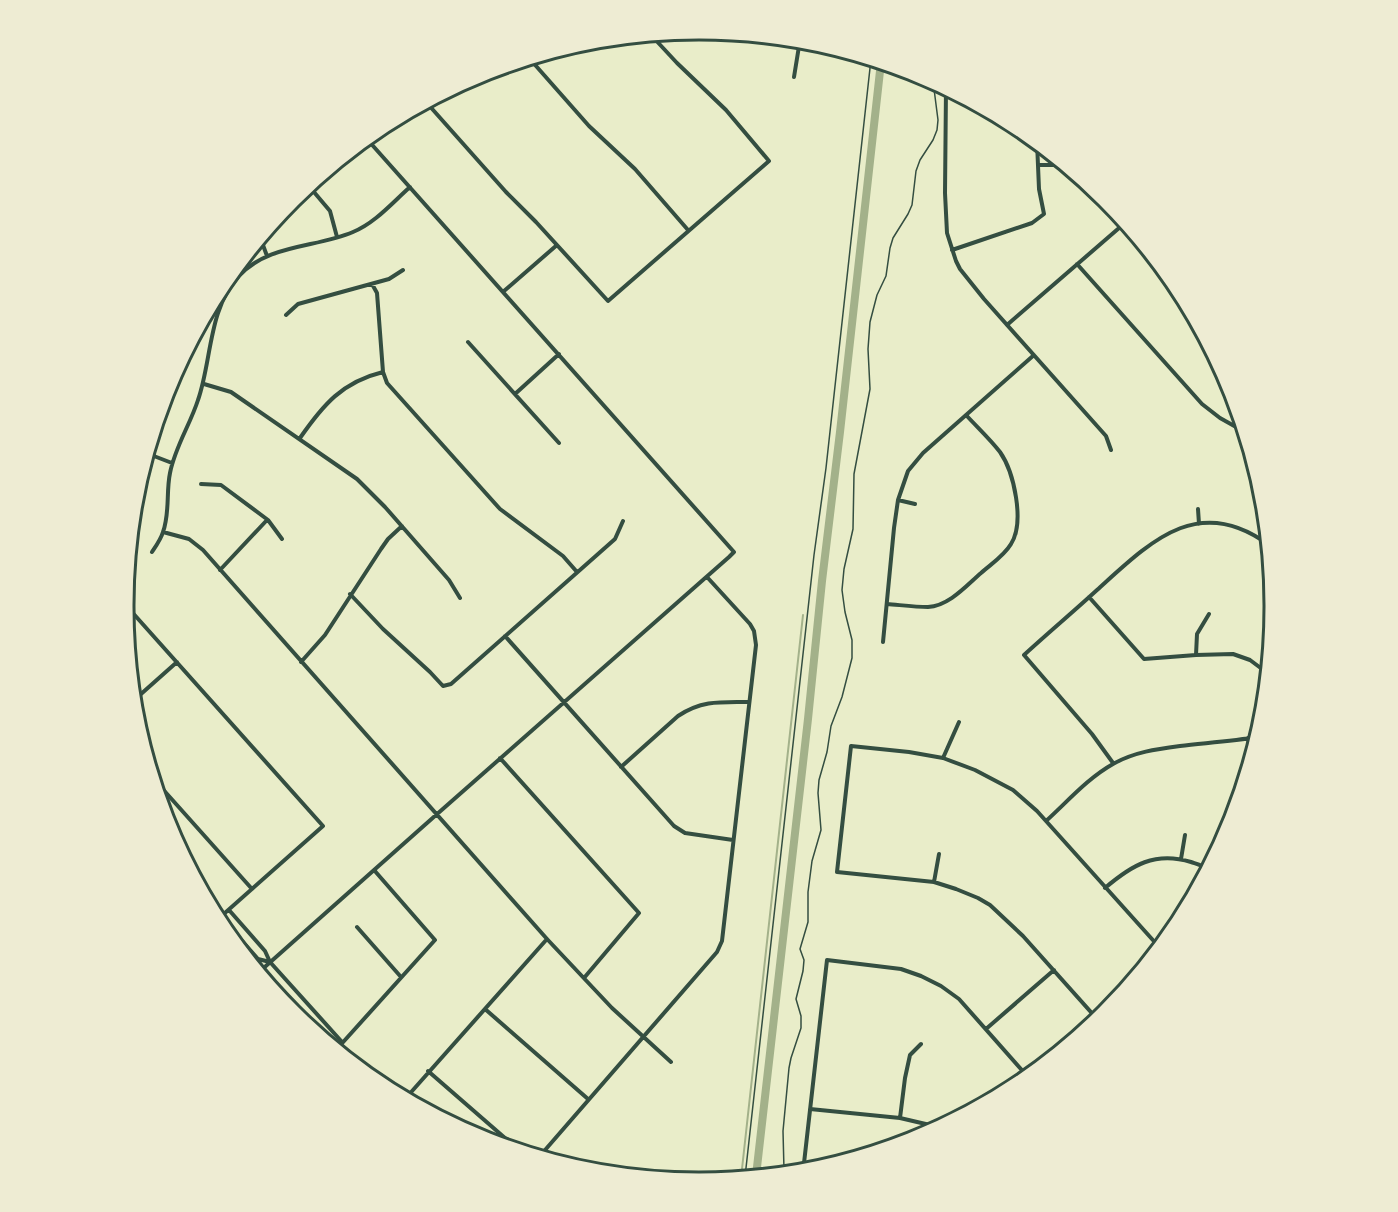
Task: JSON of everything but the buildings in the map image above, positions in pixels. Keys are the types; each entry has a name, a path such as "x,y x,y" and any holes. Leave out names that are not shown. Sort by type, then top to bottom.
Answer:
{"street":[{"path":"431,108 506,192 608,300 769,161 726,110 658,42"},
{"path":"794,77 798,49"},
{"path":"535,65 589,126 635,169 688,230"},
{"path":"946,98 947,233 960,269 1106,436 1111,450"},
{"path":"264,967 734,552 372,145"},
{"path":"952,250 1032,223 1044,214 1039,189 1037,153"},
{"path":"1038,165 1053,165"},
{"path":"245,270 280,251 351,233 371,222 410,187"},
{"path":"314,192 330,211 337,237"},
{"path":"1007,325 1119,228"},
{"path":"504,291 557,245"},
{"path":"263,246 267,256"},
{"path":"1077,264 1202,404 1235,426"},
{"path":"286,315 298,304 389,279 403,270"},
{"path":"372,284 377,293 383,372 387,383 500,509 563,556 577,572"},
{"path":"152,552 163,532 172,463 204,384 211,339 222,303"},
{"path":"468,342 559,443"},
{"path":"515,394 559,354"},
{"path":"883,642 898,500 908,471 915,461 1034,355"},
{"path":"300,438 326,405 343,389 359,379 383,372"},
{"path":"204,384 231,392 357,479 449,580 460,598"},
{"path":"887,603 929,607 942,603 955,595 1011,546 1017,524 1016,498 1007,466 1001,453 966,415"},
{"path":"154,456 172,463"},
{"path":"201,484 221,485 268,520 282,539"},
{"path":"898,500 915,504"},
{"path":"1198,508 1199,524"},
{"path":"220,570 268,520"},
{"path":"350,594 443,686 451,684 615,539 623,521"},
{"path":"1113,764 1092,734 1024,655 1129,561 1153,542 1177,529 1215,523 1246,531 1261,538"},
{"path":"301,662 325,635 388,539 402,526"},
{"path":"163,532 189,539 203,550 547,939 612,1008 671,1062"},
{"path":"545,1149 717,952 722,941 756,645 754,631 746,619 707,577"},
{"path":"1089,597 1144,659 1233,654 1250,660 1261,668"},
{"path":"134,614 323,826 225,914"},
{"path":"1196,655 1197,634 1209,614"},
{"path":"505,636 674,826 685,833 733,840"},
{"path":"140,695 177,662"},
{"path":"621,767 686,711 708,703 749,702"},
{"path":"943,758 959,722"},
{"path":"1046,820 1099,773 1127,757 1152,750 1248,738"},
{"path":"1092,1013 1023,936 990,904 934,882 837,872 851,746 943,758 975,770 1007,787 1046,820 1154,941"},
{"path":"500,758 639,913 584,978"},
{"path":"165,791 252,889"},
{"path":"1180,859 1185,835"},
{"path":"934,882 939,854"},
{"path":"1105,888 1121,874 1145,861 1164,858 1180,859 1201,865"},
{"path":"229,910 265,951 270,962 342,1042 435,940 374,870"},
{"path":"357,927 401,977"},
{"path":"410,1092 547,939"},
{"path":"250,950 258,958 270,962"},
{"path":"804,1162 827,960 901,969 941,986 959,999 1022,1070"},
{"path":"986,1029 1054,970"},
{"path":"484,1010 588,1099"},
{"path":"900,1118 910,1055 921,1044"},
{"path":"428,1071 502,1135"},
{"path":"810,1109 900,1118 925,1124"}],"lane":[{"path":"746,1169 870,68"}],"path":[{"path":"784,1165 783,1131 789,1068 801,1028 801,1016 796,999 804,960 800,949 808,922 810,870 821,830 819,780 831,726 842,698 852,658 852,640 844,612 842,590 853,529 854,474 870,389 868,349 870,322 877,295 886,276 893,238 912,205 916,171 937,130 934,93"}],"waterway":[{"path":"757,1168 880,71"},
{"path":"742,1170 803,615"}]}
